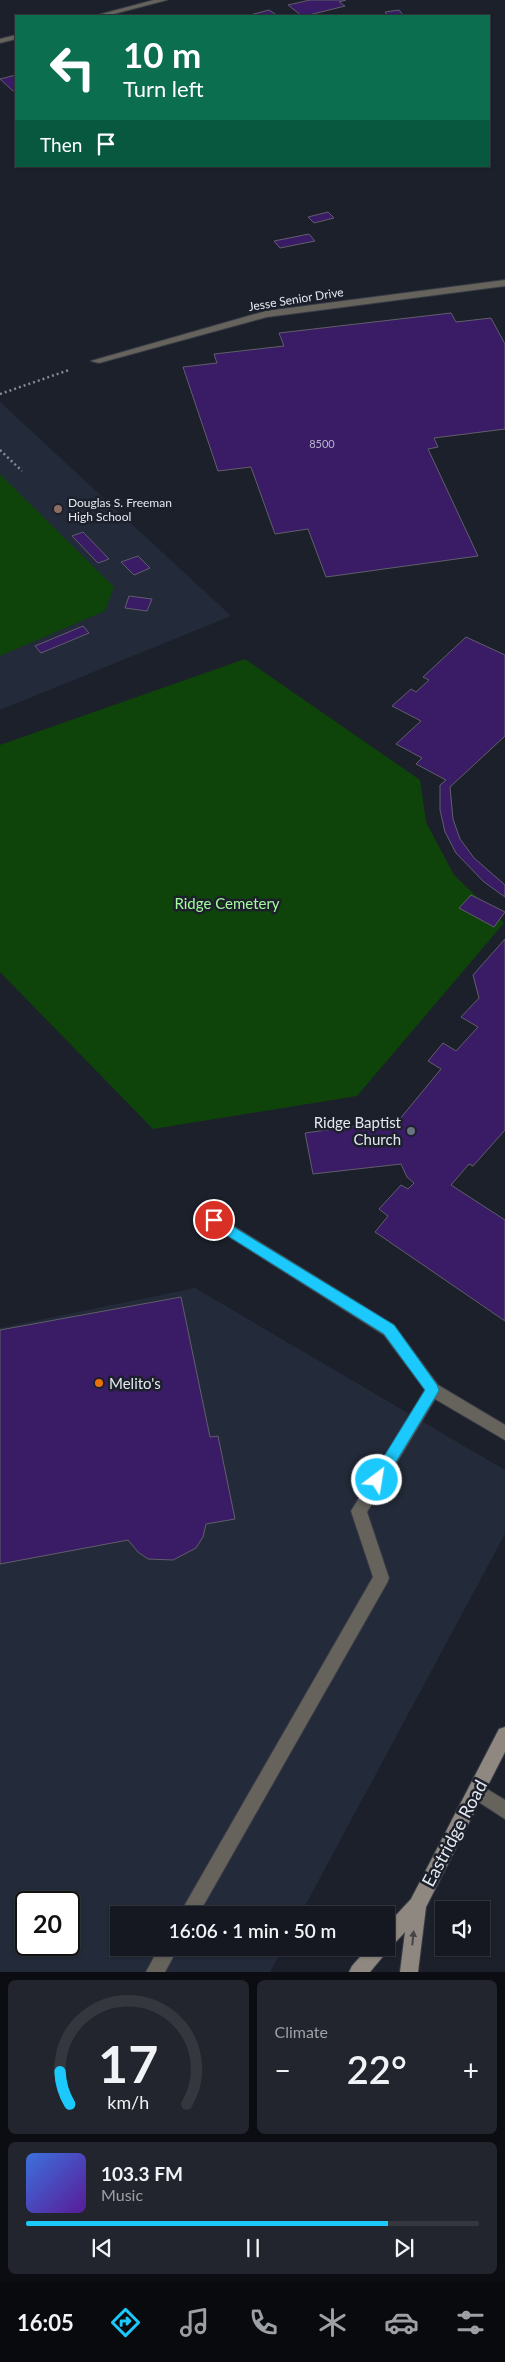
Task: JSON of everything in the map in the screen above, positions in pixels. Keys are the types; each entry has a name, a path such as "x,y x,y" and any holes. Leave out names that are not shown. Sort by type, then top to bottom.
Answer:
{"main road":[{"name":"Eastridge Road","path":"395,1930 417,1905 505,1735"},
{"name":"Eastridge Road","path":"409,1972 417,1905"},
{"path":"358,1972 372,1956"}],"street":[{"path":"102,15 163,0"},
{"path":"0,41 15,37"},
{"name":"Jesse Senior Drive","path":"96,361 266,314 505,283"},
{"path":"214,1220 389,1330 433,1390 505,1433"},
{"path":"193,1906 381,1578 358,1511 433,1390"},
{"path":"477,1791 505,1810"},
{"path":"155,1972 164,1956"}],"path":[{"path":"0,394 96,361"},
{"path":"0,450 22,471"}],"shaded area":[{"name":"Douglas S. Freeman High School","path":"0,402 231,616 0,710"},
{"path":"195,1288 505,1470 505,1534 305,1906 110,1906 110,1956 279,1956 270,1972 0,1972 0,1328"}],"green space":[{"path":"0,474 114,587 105,611 0,656"},
{"name":"Ridge Cemetery","path":"245,659 420,780 426,822 454,875 504,923 357,1096 153,1129 0,972 0,745"}],"building":[{"path":"310,0 346,0 339,2 345,6 309,15 301,15 288,5"},
{"path":"269,10 276,15 250,15"},
{"path":"399,10 403,15 387,15 385,12"},
{"path":"15,75 15,90 13,91 0,79"},
{"path":"328,212 334,218 314,223 308,217"},
{"path":"309,234 315,241 280,248 274,241"},
{"path":"451,313 456,322 491,318 505,344 505,429 434,438 438,447 428,449 478,556 326,577 308,529 275,534 251,467 218,471 183,367 217,363 214,354 284,346 279,333"},
{"path":"83,532 109,559 98,563 72,536"},
{"path":"138,556 150,568 134,575 121,562"},
{"path":"129,596 152,599 147,611 125,608"},
{"path":"83,626 89,633 41,653 35,646"},
{"path":"466,637 505,655 505,736 450,787 453,819 460,839 474,858 505,885 505,897 484,882 456,853 445,832 440,810 440,785 446,780 416,764 422,758 396,744 421,721 392,706 411,689 416,692 429,680 423,677"},
{"path":"471,895 505,912 494,927 459,908"},
{"name":"Ridge Baptist Church","path":"505,939 505,1130 473,1166 469,1164 451,1185 505,1220 505,1321 375,1232 388,1216 379,1209 401,1185 408,1189 414,1183 407,1177 401,1164 313,1174 305,1133 399,1120 441,1069 428,1061 443,1043 456,1051 478,1027 461,1017 479,998 473,975"},
{"name":"Melito's","path":"181,1297 210,1437 218,1436 235,1519 206,1524 203,1537 196,1548 173,1560 148,1559 138,1552 128,1540 0,1564 0,1330"}],"place":[{"name":"Douglas S. Freeman High School","path":"58,509"},
{"name":"Ridge Baptist Church","path":"411,1131"},
{"name":"Melito's","path":"99,1383"}],"route":[{"path":"214,1220 389,1330 433,1390 377,1480"}]}
